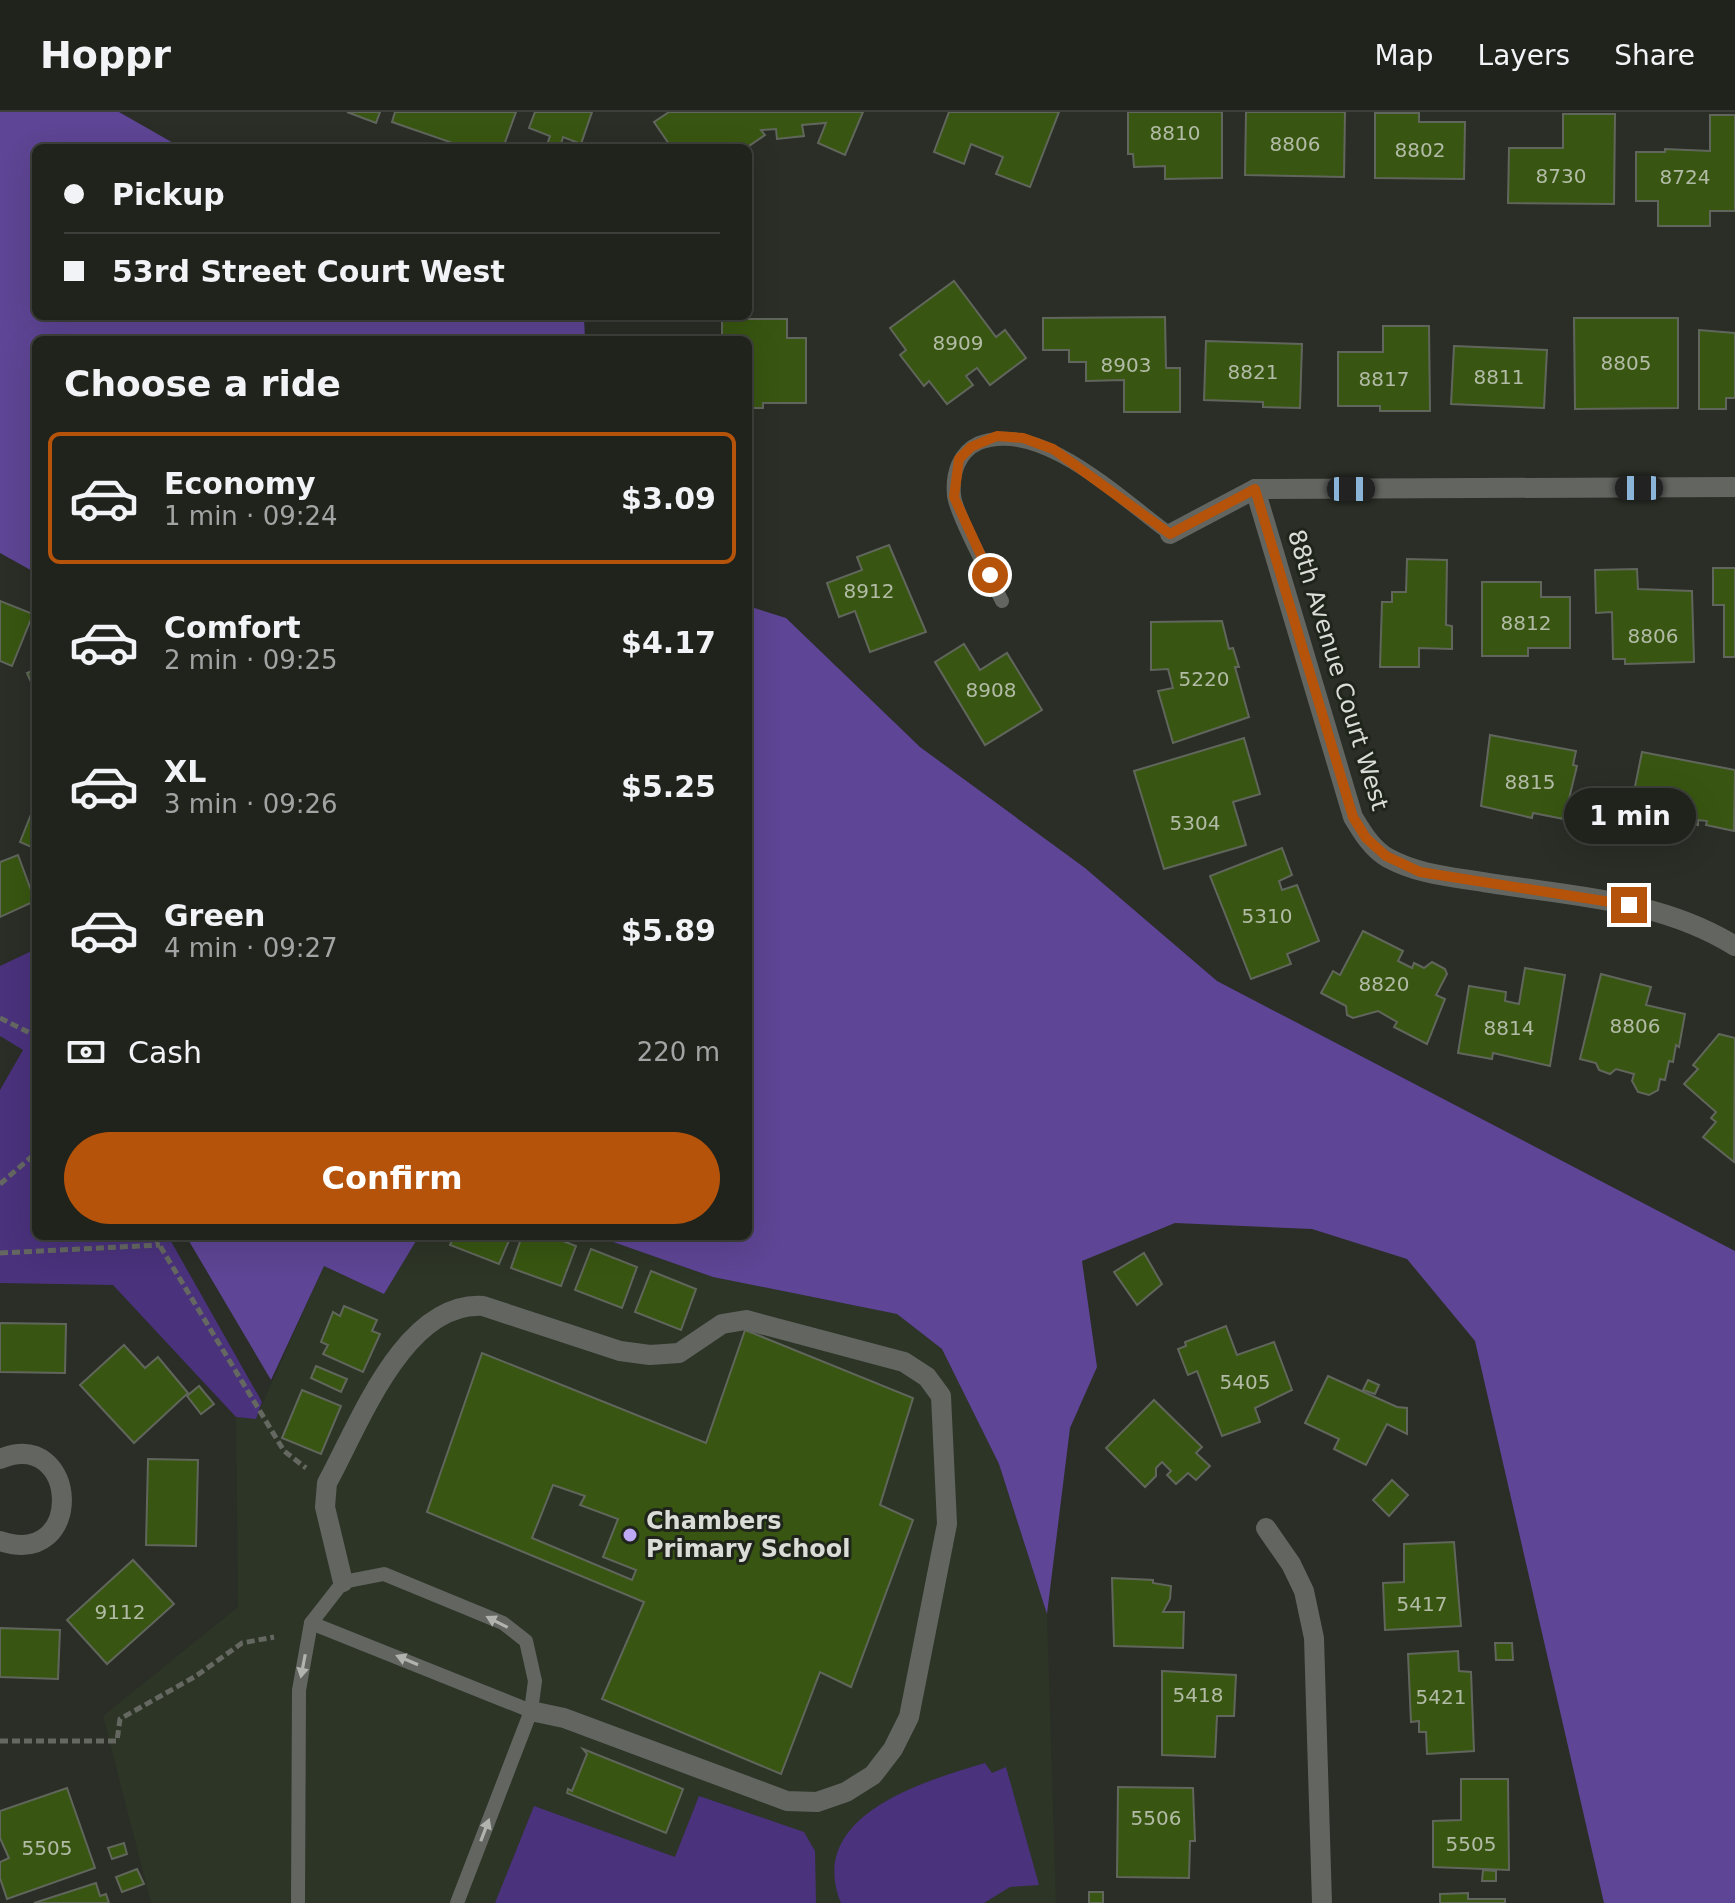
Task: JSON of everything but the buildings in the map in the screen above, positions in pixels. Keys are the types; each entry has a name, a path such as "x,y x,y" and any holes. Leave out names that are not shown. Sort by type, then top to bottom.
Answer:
{"street":[{"path":"1170,534 1255,489 1735,487"},
{"name":"88th Avenue Court West","path":"1255,489 1353,817 1366,838 1386,856 1420,872 1641,908 1676,917 1735,946"},
{"path":"343,1582 324,1500 327,1483 396,1357 417,1333 445,1312 464,1305 483,1306 620,1351 650,1355 679,1353 722,1324 746,1320 904,1362 927,1377 941,1396 947,1524 909,1717 893,1749 873,1775 846,1792 817,1802 787,1801 564,1718 531,1711"},
{"path":"0,1459 19,1454 48,1465 63,1488 64,1503 61,1517 43,1538 15,1545 0,1541"},
{"path":"1266,1528 1291,1564 1304,1591 1314,1638 1322,1903"}],"lane":[{"path":"1002,601 954,497 959,459 971,447 997,436 1023,438 1053,449 1170,534"},
{"path":"298,1903 299,1690 311,1623 343,1582 384,1574 503,1623 526,1641 535,1681 531,1711 457,1903"},
{"path":"311,1623 531,1711"}],"path":[{"path":"0,1018 32,1034"},
{"path":"0,1184 32,1156"},
{"path":"157,1240 284,1451 327,1483"},
{"path":"0,1253 160,1245"},
{"path":"0,1741 117,1741 120,1719 196,1676 242,1643 274,1637"}],"shaded area":[{"path":"0,112 119,112 175,144 32,144 32,320 584,320 585,336 32,336 32,571 0,553"},
{"path":"752,607 786,618 920,747 1085,868 1217,981 1735,1251 1735,1903 1604,1903 1475,1341 1407,1259 1312,1229 1175,1223 1082,1261 1097,1367 1070,1428 1047,1614 999,1464 942,1349 897,1314 713,1277 607,1240 752,1240"},
{"path":"32,951 32,1240 170,1240 262,1402 256,1419 236,1417 113,1285 0,1283 0,1090 23,1050 0,1036 0,966"},
{"path":"188,1240 417,1240 384,1294 324,1266 271,1380"},
{"name":"Chambers Primary School","path":"417,1240 607,1240 713,1277 897,1314 942,1349 999,1464 1047,1614 1056,1903 151,1903 103,1716 238,1607 236,1417 256,1418 324,1266 384,1294"},
{"path":"985,1763 992,1773 1006,1767 1039,1885 1010,1887 984,1903 841,1903 834,1872 840,1847 855,1825 877,1807 904,1792"},
{"path":"699,1796 804,1832 815,1851 816,1903 495,1903 534,1806 675,1857"}],"place":[{"name":"Chambers Primary School","path":"630,1535"}],"route":[{"path":"990,575 954,497 959,459 971,447 997,436 1023,438 1053,449 1170,534 1255,489 1353,817 1366,838 1386,856 1420,872 1629,905"}]}
